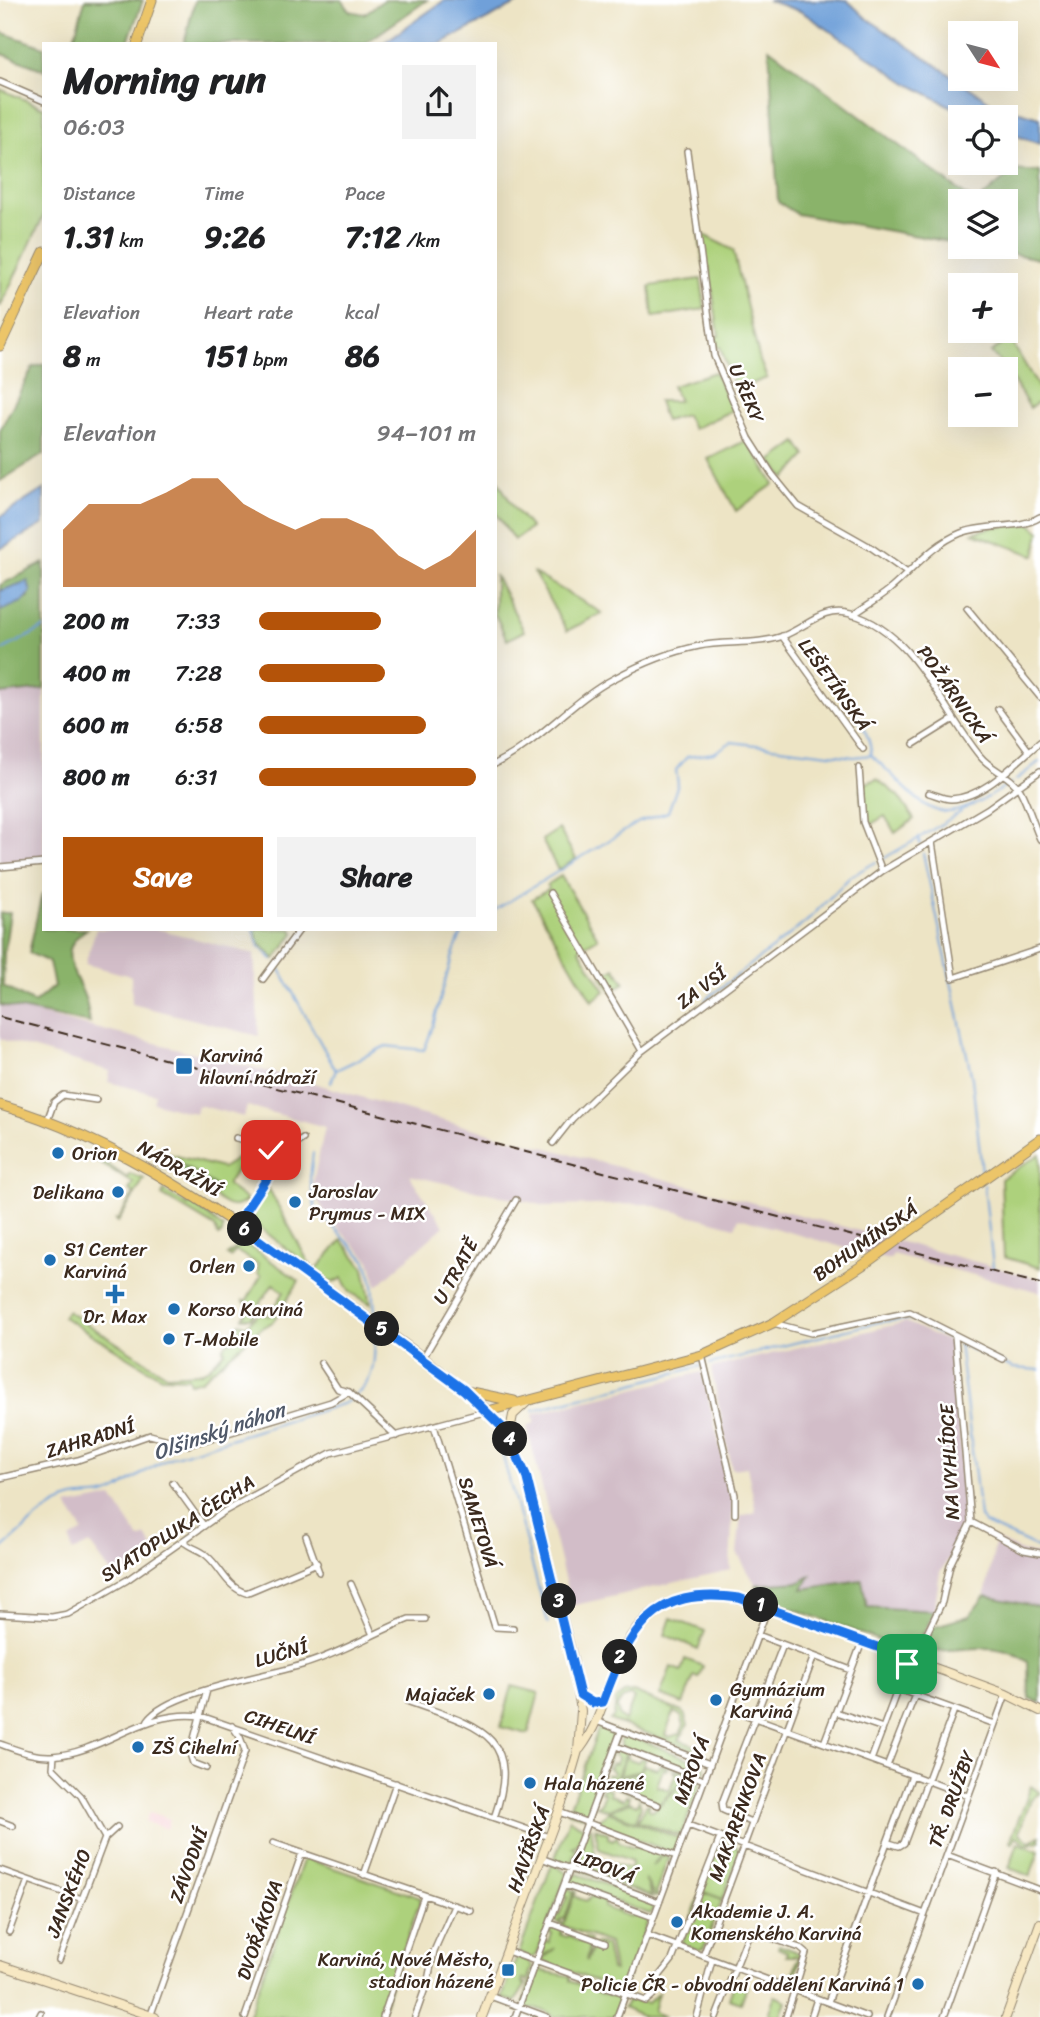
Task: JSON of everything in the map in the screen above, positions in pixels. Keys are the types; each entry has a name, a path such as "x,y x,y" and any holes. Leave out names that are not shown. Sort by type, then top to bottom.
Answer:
{"main road":[{"path":"138,42 152,0"},
{"path":"0,346 42,256"},
{"name":"NÁDRAŽNÍ","path":"0,1105 47,1121 151,1169 237,1224 423,1358 488,1411"},
{"name":"BOHUMÍNSKÁ","path":"488,1411 702,1355 773,1323 866,1263 1040,1139"},
{"path":"464,1390 525,1402"}],"street":[{"path":"0,82 42,100"},
{"name":"U ŘEKY","path":"687,151 714,356 749,438 772,474 798,506 872,548 906,572"},
{"path":"853,614 890,589 906,572 959,533 988,525 1029,523 1040,517"},
{"path":"967,607 1040,697"},
{"name":"LEŠETÍNSKÁ","path":"497,763 536,739 579,701 615,678 664,656 699,646 782,636 823,614 853,614"},
{"name":"POŽÁRNICKÁ","path":"853,614 890,634 981,757 1014,783"},
{"name":"LEŠETÍNSKÁ","path":"782,636 863,749"},
{"path":"998,709 1029,751"},
{"path":"914,744 954,719"},
{"path":"929,793 949,800 968,796 1002,774 1040,742"},
{"path":"859,768 863,822 883,871"},
{"name":"ZA VSÍ","path":"553,1143 572,1118 642,1051 883,871 932,842 1014,783 1040,771"},
{"path":"1014,783 1040,839"},
{"path":"932,842 953,978 1040,948"},
{"path":"0,867 42,863"},
{"path":"550,893 642,1051"},
{"path":"263,979 299,931"},
{"path":"47,1121 54,1102 63,1095 96,1100"},
{"path":"236,1138 267,1146 288,1146 303,1139"},
{"path":"267,1146 276,1161"},
{"path":"237,1224 288,1146"},
{"name":"U TRATĚ","path":"423,1358 516,1200"},
{"path":"773,1323 795,1332 811,1333 910,1312 1003,1359"},
{"name":"NA VYHLÍDCE","path":"914,1660 942,1602 950,1565 971,1522 955,1336"},
{"path":"702,1355 735,1495 735,1514"},
{"path":"321,1363 338,1389 353,1396 396,1436"},
{"name":"ZAHRADNÍ","path":"0,1478 78,1460 150,1435 177,1444 207,1440 353,1396"},
{"path":"509,1436 513,1415 525,1402"},
{"name":"SVATOPLUKA ČECHA","path":"0,1614 68,1614 127,1580 204,1526 331,1453 488,1411"},
{"name":"HAVÍŘSKÁ","path":"482,2017 559,1812 578,1751 580,1695 533,1496 509,1436 488,1411"},
{"name":"SAMETOVÁ","path":"434,1426 495,1627 513,1628"},
{"path":"173,1483 204,1526"},
{"path":"971,1522 1024,1550 1040,1553"},
{"path":"306,1536 319,1572"},
{"path":"183,1541 190,1548 209,1557 223,1576 246,1593 317,1563"},
{"path":"351,1584 373,1635"},
{"path":"578,1751 596,1721 626,1644 641,1622 657,1608 686,1597 709,1594 739,1598 768,1607 1006,1694 1040,1711"},
{"name":"MÍROVÁ","path":"617,2017 768,1607"},
{"name":"LUČNÍ","path":"148,1720 153,1712 165,1705 207,1690 306,1664 409,1619 425,1619"},
{"path":"758,1635 851,1670"},
{"path":"824,1743 862,1642"},
{"path":"751,1822 729,1814 723,1810 722,1803 783,1645"},
{"name":"MAKARENKOVA","path":"703,1956 814,1656"},
{"path":"871,1760 907,1664 914,1660"},
{"path":"898,1689 995,1724"},
{"path":"206,1768 193,1763 190,1754 207,1690"},
{"name":"TŘ. DRUŽBY","path":"887,2017 1006,1694"},
{"path":"580,1695 593,1703 603,1702"},
{"path":"887,1766 915,1695"},
{"path":"410,1702 464,1721 486,1735 501,1752 504,1783 494,1818"},
{"path":"730,1709 755,1716 968,1797"},
{"path":"889,1843 899,1846 904,1843 954,1710"},
{"path":"836,1712 883,1728"},
{"name":"CIHELNÍ","path":"0,1744 35,1755 54,1756 88,1746 148,1720 167,1715 201,1716 549,1837"},
{"path":"596,1721 710,1764"},
{"name":"ZÁVODNÍ","path":"152,2017 245,1751 232,1726"},
{"path":"515,2017 621,1731"},
{"path":"616,1746 704,1780"},
{"path":"54,1756 53,1768 81,1797 108,1837"},
{"path":"828,2002 912,1775"},
{"path":"364,1875 396,1783"},
{"path":"601,1784 658,1805"},
{"path":"559,1812 676,1856"},
{"path":"0,1821 12,1826"},
{"name":"MÍROVÁ","path":"688,1825 868,1893"},
{"name":"JANSKÉHO","path":"59,1959 108,1837 117,1827"},
{"path":"507,1951 646,2001 678,1946 720,1838"},
{"path":"273,1843 471,1911"},
{"name":"DVOŘÁKOVA","path":"245,2017 302,1853"},
{"path":"947,1855 1040,1890"},
{"name":"LIPOVÁ","path":"541,1858 659,1902"},
{"path":"0,1870 82,1899"},
{"path":"944,2017 996,1872"},
{"path":"9,1932 28,1880"},
{"name":"LIPOVÁ","path":"564,1885 653,1917"},
{"path":"868,1893 925,1914"},
{"path":"383,2017 425,1896"},
{"path":"415,2017 428,1980 434,1951 454,1906"},
{"path":"550,1923 605,1943"},
{"path":"1006,2017 1040,1923"},
{"path":"716,2017 748,1936 754,1932 800,1948 807,1956 786,2017"},
{"path":"647,1935 867,2017"},
{"path":"697,2017 712,1959"},
{"path":"0,1965 152,2017"},
{"path":"490,1996 547,2017"},
{"path":"811,2017 817,1999"}],"shaded area":[{"path":"42,689 42,857 0,863 0,694"},
{"path":"95,931 166,931 254,954 259,1036 132,1004 131,976 85,964"},
{"path":"0,1004 310,1082 419,1114 1040,1279 1040,1292 892,1254 891,1259 867,1254 739,1218 735,1227 647,1204 546,1206 409,1175 444,1226 377,1286 370,1261 329,1219 318,1201 313,1182 325,1127 247,1106 244,1117 198,1105 196,1113 153,1102 155,1094 108,1082 110,1071 0,1039"},
{"path":"906,1322 951,1343 967,1512 955,1549 940,1572 934,1611 866,1607 862,1580 802,1590 809,1578 800,1582 756,1585 737,1553 741,1516 756,1512 747,1467 732,1469 711,1368"},
{"path":"702,1372 733,1500 730,1570 571,1606 527,1426 535,1423 533,1414"},
{"path":"112,1497 140,1539 146,1536 156,1553 117,1581 90,1544 72,1552 70,1539 83,1531 67,1506"},
{"path":"996,1539 1021,1551 1040,1555 1040,1607 985,1596"},
{"path":"149,1812 170,1819 167,1829 145,1822"}],"green space":[{"path":"85,0 143,0 128,42 87,42 74,38"},
{"path":"195,0 342,0 350,11 364,14 384,0 427,0 367,42 184,42"},
{"path":"0,32 42,46 42,69 0,53"},
{"path":"769,48 957,189 948,189 948,242 797,214 778,202"},
{"path":"0,89 42,107 42,219 0,307"},
{"path":"1018,170 1040,172 1040,259 1018,255 1018,189 992,189 1009,175 1018,175"},
{"path":"698,232 733,250 760,361 767,378 736,390 720,347 716,347 714,337 719,336 709,268 704,267"},
{"path":"701,279 705,309 653,317 650,286"},
{"path":"1004,343 1012,343 1040,390 1040,401 1030,408 1018,388 1018,357 995,357 991,352"},
{"path":"42,365 42,455 0,481 0,430 33,367"},
{"path":"715,372 733,410 693,429 686,415 665,421 658,401 679,401 672,386"},
{"path":"747,440 774,484 736,511 708,459"},
{"path":"797,442 806,456 785,479 771,461"},
{"path":"497,479 514,508 531,528 514,540 497,515"},
{"path":"1031,524 1040,532 1035,556 973,533 992,527"},
{"path":"42,564 42,689 0,694 0,611 29,597 28,582 0,591 0,585"},
{"path":"534,573 602,613 567,631"},
{"path":"497,579 524,631 507,640 497,618"},
{"path":"877,779 898,796 914,819 895,833 885,816 868,826 861,799 861,785"},
{"path":"559,829 576,859 558,870 542,840"},
{"path":"561,876 598,938 579,949 605,991 592,1001 532,899 549,889 547,885"},
{"path":"42,893 42,931 84,931 77,937 69,954 73,972 86,1001 90,1023 0,1005 0,913 10,913 4,953 3,986 34,1003 54,986 49,962 29,953"},
{"path":"255,931 294,933 275,959 260,944"},
{"path":"615,968 625,983 611,991 602,976"},
{"path":"243,1142 268,1154 269,1166 265,1172 255,1166 262,1156 250,1148 227,1185 247,1200 237,1206 224,1203 211,1193 214,1185 164,1158 165,1153 222,1168 241,1156"},
{"path":"90,1152 127,1178 130,1174 144,1179 118,1222 115,1219 118,1220 134,1193 129,1190 133,1183 88,1156"},
{"path":"1040,1154 1040,1268 1004,1257 1001,1179"},
{"path":"164,1158 214,1185 213,1193 179,1172 160,1166"},
{"path":"269,1189 312,1269 253,1222 254,1206"},
{"path":"164,1191 188,1205 192,1203 223,1228 222,1234 218,1236 215,1227 162,1195"},
{"path":"342,1240 364,1268 371,1304 350,1292 342,1278 332,1283 315,1271"},
{"path":"244,1242 299,1281 273,1322 261,1328 201,1380 190,1383 188,1378 161,1377 63,1317 67,1311 167,1375 199,1373 209,1368 225,1351 223,1349 240,1323 245,1325 229,1343 260,1312 269,1316 284,1292 273,1284 251,1318 243,1318 250,1307 242,1300 246,1302 261,1276 258,1274 258,1264 236,1251 230,1257 227,1255"},
{"path":"810,1576 803,1589 862,1580 867,1607 934,1611 914,1653 764,1598 756,1585 800,1582"},
{"path":"985,1596 1040,1607 1040,1703 1029,1698 1028,1662 1015,1654 989,1648 921,1650 932,1627 969,1616"},
{"path":"671,1618 705,1631 698,1649 665,1635"},
{"path":"685,1659 703,1666 699,1677 694,1676 683,1704 660,1695 671,1667 681,1671"},
{"path":"512,1686 539,1693 528,1734 501,1727"},
{"path":"633,1692 684,1713 688,1725 679,1740 703,1749 701,1753 610,1720 614,1716 616,1699 624,1693","holes":["629,1696 634,1698 625,1721 619,1716 617,1707 622,1699","674,1712 681,1716 684,1725 680,1734 669,1737 665,1735"]},
{"path":"604,1726 618,1733 606,1768 600,1768 596,1779 600,1784 587,1817 568,1812 599,1727"},
{"path":"626,1734 704,1765 705,1771 696,1775 621,1746 621,1737"},
{"path":"619,1749 626,1752 617,1776 609,1785 605,1784 607,1774 612,1776 613,1772 609,1768 612,1763 616,1764 618,1758 614,1755"},
{"path":"627,1752 627,1758 638,1762 641,1758 646,1759 640,1771 619,1776"},
{"path":"645,1765 657,1769 660,1765 668,1767 667,1770 663,1769 657,1786 669,1790 676,1774 673,1770 689,1775 659,1804 610,1785 616,1777 638,1773"},
{"path":"690,1776 698,1779 700,1785 681,1836 638,1821 646,1805 650,1804 648,1809 653,1811"},
{"path":"1031,1786 1040,1793 1031,1799 1019,1832 1029,1842 1040,1836 1040,1841 1026,1845 1016,1836 1013,1843 1010,1842"},
{"path":"603,1788 610,1789 610,1795 624,1800 626,1796 630,1797 628,1802 608,1810 596,1806 601,1804 605,1794 601,1791"},
{"path":"639,1800 641,1806 636,1821 609,1811 630,1802 636,1805"},
{"path":"608,1812 679,1838 676,1849 670,1852 595,1823"},
{"path":"569,1819 584,1827 577,1845 572,1847 576,1849 571,1863 565,1865 554,1861"},
{"path":"591,1827 595,1854 576,1869 574,1864 586,1830"},
{"path":"595,1828 608,1833 608,1838 613,1840 617,1836 619,1842 634,1847 637,1844 663,1853 652,1866 665,1854 671,1860 667,1861 656,1892 658,1896 655,1897 645,1879 652,1897 579,1870 596,1857 630,1869 632,1861 599,1849"},
{"path":"720,1842 737,1847 740,1851 723,1899 701,1891"},
{"path":"1018,1843 1039,1851 1030,1876 1009,1868"},
{"path":"304,1858 421,1898 380,2017 248,2017"},
{"path":"552,1864 567,1873 537,1955 531,1958 519,1953"},
{"path":"577,1874 651,1901 654,1909 650,1914 570,1885 568,1878"},
{"path":"568,1888 574,1891 565,1918 560,1920 562,1925 554,1920 555,1915 559,1916 567,1897 562,1895"},
{"path":"576,1890 575,1897 587,1901 591,1896 605,1902 604,1907 616,1912 620,1907 619,1913 631,1917 634,1912 648,1920 625,1986 620,1990 541,1961 555,1948 540,1958 545,1941 549,1942 552,1934 548,1932 555,1926 562,1930 561,1935 567,1937 572,1933 571,1938 583,1943 585,1938 590,1940 586,1961 594,1944 606,1945 611,1970 614,1971 609,1943 563,1926"},
{"path":"701,1892 722,1900 704,1948 698,1950 681,1944"},
{"path":"779,1945 802,1954 794,1980 791,1979 799,1956 786,1956 787,1952 778,1948"},
{"path":"517,1957 529,1961 532,1967 527,1981 523,1979 522,1983 526,1984 515,2002 502,1998"},
{"path":"540,1965 542,1971 570,1976 570,1981 586,1987 590,1984 597,1986 597,1992 610,1996 613,1993 618,1995 620,2001 614,2017 554,2017 546,2011 526,2007 523,2002 535,1968"},
{"path":"735,1981 747,1986 741,2003 729,1999"},
{"path":"658,1993 653,2011 663,2017 643,2017 623,2008 628,2000 648,2003"},
{"path":"775,1996 786,2001 780,2017 768,2014"}],"water":[{"path":"445,0 524,0 444,42 385,42"},
{"path":"767,0 847,0 865,17 948,73 948,91 975,91 997,105 948,105 909,84 802,12"},
{"path":"1018,111 1040,118 1040,144 1018,136"},
{"path":"42,490 42,525 0,549 0,517"},
{"path":"28,581 31,592 22,602 0,611 0,591"}],"waterway":[{"path":"0,651 42,629"},
{"path":"822,676 860,722 870,743 871,754"},
{"path":"497,909 639,822 668,812 678,784 676,770 687,757 714,753 731,742 854,757 871,755 907,790 934,810 948,812 964,809 1011,783"},
{"path":"1016,780 1040,761"},
{"path":"920,844 919,838 961,812"},
{"path":"881,860 919,838"},
{"path":"923,853 972,1078 982,1172"},
{"path":"705,1000 806,922 851,876 876,862"},
{"path":"254,931 259,946 273,960"},
{"path":"331,1082 336,1070 386,1046 424,1050 463,931"},
{"path":"277,964 335,1069"},
{"name":"Olšinský náhon","path":"313,1153 310,1178 315,1208 366,1261 373,1283 375,1313"},
{"path":"984,1185 993,1267"},
{"path":"710,1364 879,1322 911,1319 951,1340"},
{"name":"Olšinský náhon","path":"0,1550 42,1514 60,1503 111,1493 172,1457 345,1403 363,1389 368,1381 373,1365 375,1333"},
{"path":"959,1343 980,1517 984,1523 1040,1549"},
{"path":"960,1344 1013,1368 1040,1370"},
{"path":"534,1410 701,1366"},
{"path":"499,1442 548,1623"}],"railway":[{"path":"0,1017 1040,1284"}],"place":[{"name":"Karviná hlavní nádraží","path":"184,1066"},
{"name":"Orion","path":"58,1153"},
{"name":"Delikana","path":"118,1192"},
{"name":"Jaroslav Prymus - MIX","path":"295,1202"},
{"name":"S1 Center Karviná","path":"50,1260"},
{"name":"Orlen","path":"249,1266"},
{"name":"Dr. Max","path":"115,1294"},
{"name":"Korso Karviná","path":"174,1309"},
{"name":"T-Mobile","path":"169,1339"},
{"name":"Majaček","path":"489,1694"},
{"name":"Gymnázium Karviná","path":"716,1700"},
{"name":"ZŠ Cihelní","path":"138,1747"},
{"name":"Hala házené","path":"530,1783"},
{"name":"Akademie J. A. Komenského Karviná","path":"677,1922"},
{"name":"Karviná, Nové Město, stadion házené","path":"508,1970"},
{"name":"Policie ČR - obvodní oddělení Karviná 1","path":"918,1984"}],"route":[{"path":"271,1150 276,1161 274,1168 237,1224 423,1358 464,1390 505,1430 533,1496 580,1695 593,1703 603,1702 626,1644 641,1622 657,1608 686,1597 709,1594 739,1598 768,1607 914,1660 907,1664"}]}
